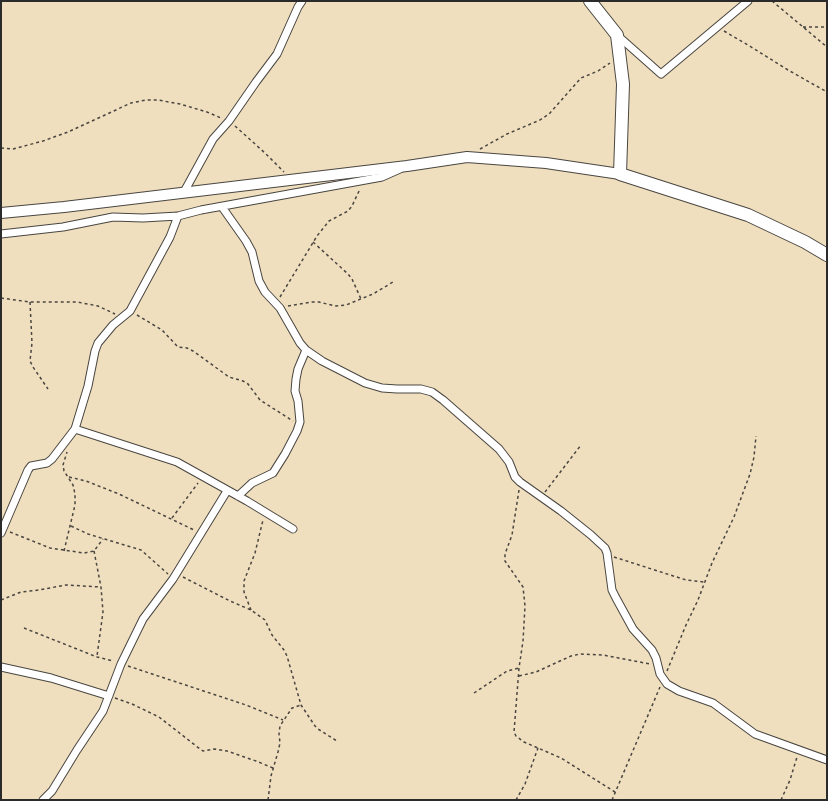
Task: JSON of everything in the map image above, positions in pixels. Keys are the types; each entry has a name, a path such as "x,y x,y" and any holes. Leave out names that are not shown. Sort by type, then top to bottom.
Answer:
{"main road":[{"path":"590,1 617,35 623,84 620,174"},
{"path":"1,213 64,207 407,166 467,157 546,163 620,174 748,215 827,254"}],"street":[{"path":"184,192 213,139 229,121 277,54 302,1"},
{"path":"617,35 661,74 748,1"},
{"path":"1,234 63,227 113,217 143,218 178,216 382,178 407,166"},
{"path":"222,207 252,252 259,281 265,292 278,306 300,343 306,350 322,361 365,384 382,388 421,389 432,392 498,449 509,462 515,477 520,482 541,496 591,535 605,548 608,556 612,590 633,628 652,650 667,684 679,692 713,703 755,734 765,739 827,760"},
{"path":"2,531 28,470 36,464 47,463 52,459 76,429 98,343 109,330 130,311 170,237 178,216"},
{"path":"238,496 252,483 273,473 299,425 300,414 295,391 296,379 298,369 306,350"},
{"path":"76,429 177,462 294,529"},
{"path":"43,800 52,791 77,750 98,722 110,696 121,664 143,619 175,576 227,491"},
{"path":"1,667 51,678 110,696"}],"path":[{"path":"772,1 827,47"},
{"path":"803,27 827,27"},
{"path":"717,28 827,92"},
{"path":"467,157 507,134 540,120 549,114 581,78 598,71 611,62"},
{"path":"1,148 13,149 43,141 68,132 125,105 146,100 158,100 180,104 207,112 229,121 265,153 291,179"},
{"path":"278,306 313,242 329,221 348,211 358,196 363,181"},
{"path":"313,242 348,274 352,279 361,299"},
{"path":"278,306 311,302 319,302 335,306 346,305 361,299 393,282"},
{"path":"1,298 30,302 83,303 98,306 124,318"},
{"path":"30,302 32,343 30,361 32,367 48,389"},
{"path":"130,311 159,328 178,347 188,348 194,351 229,376 248,384 260,400 299,425"},
{"path":"612,800 664,680 712,563 734,517 750,474 754,457 756,436"},
{"path":"64,551 75,505 73,485 64,471 63,465 69,439"},
{"path":"541,496 581,445"},
{"path":"172,519 202,476"},
{"path":"69,477 86,481 120,494 202,534"},
{"path":"520,482 512,535 505,554 505,560 523,587 525,606 514,732 516,736 524,742 566,760 615,792"},
{"path":"251,610 244,592 244,581 255,553 259,532 266,512"},
{"path":"71,526 88,534 140,550 175,576 251,610 265,620 272,634 284,650 290,664 301,705 314,726 337,741"},
{"path":"2,531 50,548 84,554 94,552 103,539"},
{"path":"94,552 101,587 103,612 100,646 97,657"},
{"path":"608,556 686,580 705,582"},
{"path":"1,600 21,592 66,585 101,587"},
{"path":"24,628 97,657 246,705 284,720"},
{"path":"519,676 536,672 571,656 580,654 603,655 658,666"},
{"path":"474,692 504,673 519,668"},
{"path":"110,696 132,704 159,717 203,751 214,749 227,752 256,761 272,768"},
{"path":"268,800 272,768 279,747 279,730 292,708 301,705"},
{"path":"516,800 525,784 538,748"},
{"path":"781,800 790,780 800,750"}]}
